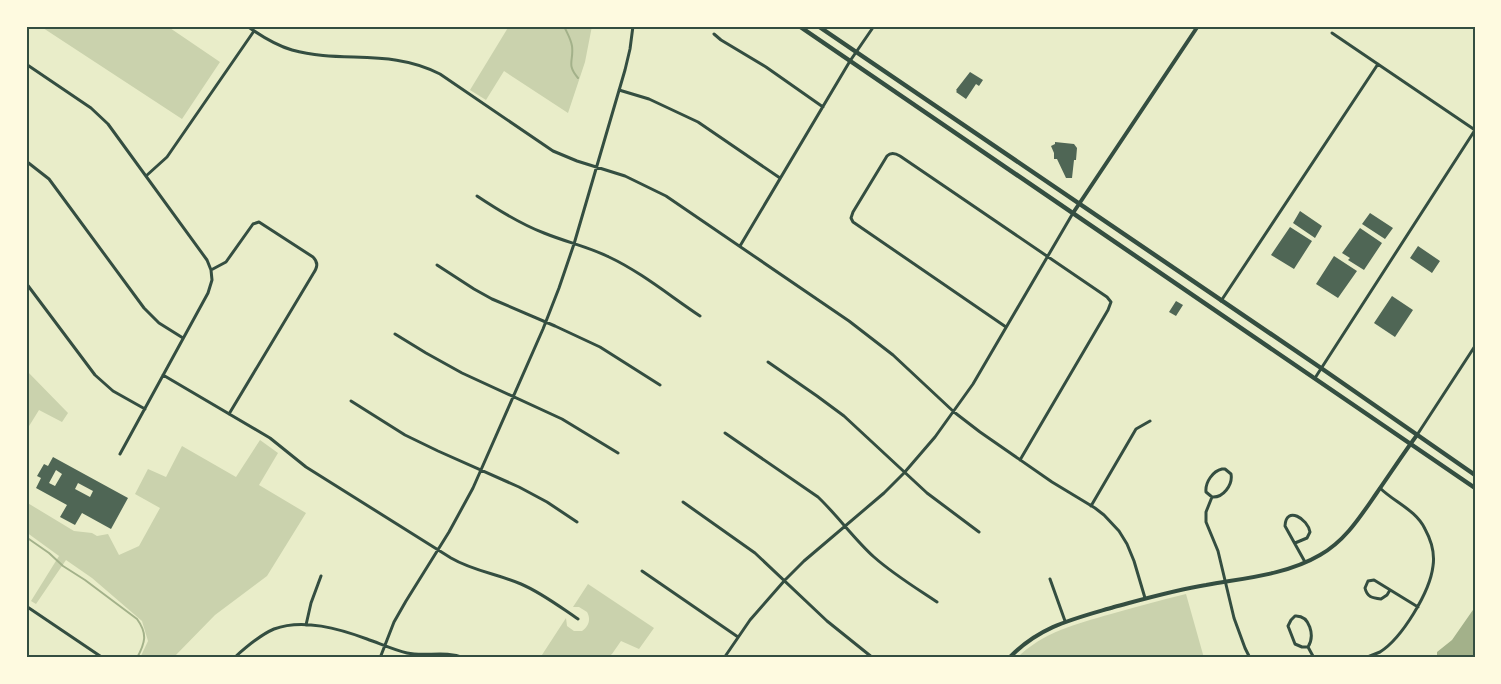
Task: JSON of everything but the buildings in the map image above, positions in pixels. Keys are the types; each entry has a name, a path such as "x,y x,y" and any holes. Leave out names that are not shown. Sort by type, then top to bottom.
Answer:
{"main road":[{"path":"799,26 1475,488"},
{"path":"818,26 1475,475"}],"street":[{"path":"247,26 280,46 305,53 387,58 408,61 422,66 440,74 546,146 568,158 625,176 657,191 861,330 909,370 954,412 980,432 1052,482 1092,506 1109,520 1124,539 1134,561 1145,598"},
{"path":"380,658 394,622 463,508 560,288 628,59 633,26"},
{"path":"740,246 850,61 874,26"},
{"path":"724,658 763,604 785,580 804,561 871,505 928,446 954,412 973,384 1079,203 1198,26"},
{"path":"146,176 167,158 254,30"},
{"path":"1315,378 1475,130 1332,33"},
{"path":"714,34 823,107"},
{"path":"26,64 100,116 108,124 208,260 211,270 212,280 210,289 120,454"},
{"path":"1221,300 1378,64"},
{"path":"619,90 649,99 698,122 780,178"},
{"path":"1006,327 853,222 851,218 853,212 887,156 892,153 898,154 1107,297 1111,302 1020,460"},
{"path":"26,161 49,179 150,315 166,328 183,338"},
{"path":"477,196 525,225 604,254 623,264 700,316"},
{"path":"211,270 226,262 253,224 257,222 262,223 313,257 317,265 229,414"},
{"path":"437,265 482,293 600,347 660,385"},
{"path":"26,283 95,376 113,391 145,409"},
{"path":"395,334 455,370 562,419 618,452"},
{"path":"1009,658 1039,634 1065,621 1145,598 1276,572 1321,555 1339,541 1356,523 1411,444 1475,346"},
{"path":"768,362 844,416 904,472 939,502 979,532"},
{"path":"163,375 270,438 306,467 437,550 467,566 528,587 578,620"},
{"path":"351,401 405,434 438,451 534,495 576,522"},
{"path":"1092,506 1136,429 1150,421"},
{"path":"725,433 818,497 866,550 937,602"},
{"path":"1225,469 1231,474 1231,481 1222,495 1212,497 1206,492 1206,484 1218,470 1225,469"},
{"path":"1366,658 1380,651 1397,636 1418,607 1427,588 1433,565 1432,547 1425,527 1415,515 1380,488"},
{"path":"1212,497 1206,512 1206,522 1218,551 1234,618 1250,658"},
{"path":"683,502 748,547 827,621 873,658"},
{"path":"1295,543 1307,538 1310,532 1308,524 1300,517 1294,515 1290,516 1285,524 1295,543 1305,562"},
{"path":"642,571 738,637"},
{"path":"306,625 311,603 322,576"},
{"path":"1050,579 1065,621"},
{"path":"1390,590 1387,596 1381,600 1367,594 1365,588 1368,581 1374,580 1418,607"},
{"path":"26,606 103,658"},
{"path":"1295,616 1305,619 1311,633 1311,641 1308,647 1295,644 1288,626 1295,616"},
{"path":"234,658 273,629 287,625 306,625 346,632 407,652 418,654 447,653 464,658"},
{"path":"1308,647 1314,658"}],"shaded area":[{"path":"40,26 167,26 220,62 182,119"},
{"path":"509,26 592,26 585,62 568,113 504,71 486,100 470,90"},
{"path":"26,370 68,413 62,422 39,410 26,431"},
{"path":"260,440 278,453 259,485 306,513 267,576 215,615 173,658 140,658 148,641 142,621 92,578 66,560 36,604 31,601 59,556 26,532 26,502 74,531 92,533 97,536 108,534 119,555 139,546 160,508 135,494 148,469 166,477 182,446 236,477"},
{"path":"588,584 654,628 639,649 621,641 607,658 540,658 566,618 567,626 574,631 582,631 586,627 589,622 587,612 579,607 573,607"},
{"path":"1186,594 1204,658 1017,658 1049,635 1073,625"},
{"path":"1475,607 1475,658 1437,658 1437,652 1452,640"}],"waterway":[{"path":"564,26 572,46 571,66 578,78"},
{"path":"26,537 137,619 144,634 142,648 137,658"}]}
